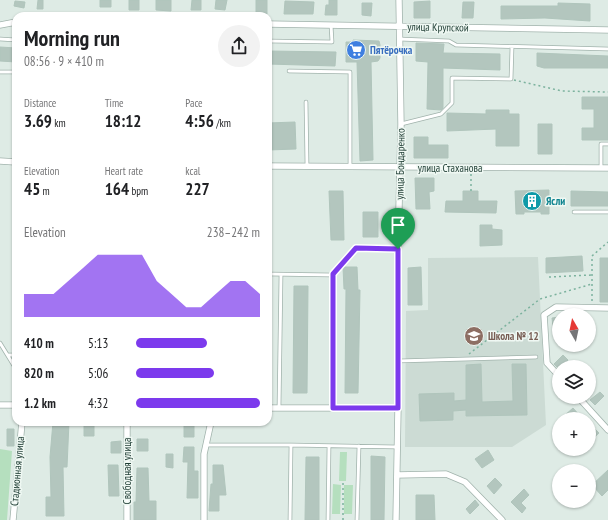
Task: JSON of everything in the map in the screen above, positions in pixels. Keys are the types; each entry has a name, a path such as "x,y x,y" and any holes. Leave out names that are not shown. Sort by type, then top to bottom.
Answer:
{"street":[{"name":"улица Бондаренко","path":"396,520 398,447 398,249 401,124 399,0"},
{"path":"0,25 12,23"},
{"name":"улица Крупской","path":"272,24 608,30"},
{"path":"0,161 12,162"},
{"name":"улица Стаханова","path":"272,166 608,168"},
{"path":"554,308 574,308"},
{"path":"596,309 608,308"},
{"path":"552,310 544,315 546,363 552,369"},
{"path":"584,404 608,430"},
{"path":"0,405 12,405"},
{"path":"272,408 398,408"},
{"name":"Стадионная улица","path":"13,520 22,426"},
{"name":"Свободная улица","path":"127,426 127,520"},
{"path":"204,520 204,454 210,426"},
{"path":"397,475 446,474 465,482 502,520"}],"lane":[{"path":"272,40 332,42 331,25"},
{"path":"0,39 12,40"},
{"path":"399,39 449,41 456,45 608,49"},
{"path":"401,124 441,114 452,103 452,78 511,79 512,47"},
{"path":"288,71 350,72 350,167"},
{"path":"0,72 12,72"},
{"path":"306,102 307,166"},
{"path":"601,168 602,144 608,144"},
{"path":"574,212 608,212"},
{"path":"333,408 333,274 356,248 398,249"},
{"path":"272,274 333,274"},
{"path":"279,408 281,275"},
{"path":"0,343 12,362"},
{"path":"398,361 536,357"},
{"path":"206,445 398,447"},
{"path":"290,520 291,445"},
{"path":"328,520 329,446"},
{"path":"357,520 359,446"}],"path":[{"path":"511,79 562,91 608,92"},
{"path":"471,168 471,191"},
{"path":"592,308 592,256 608,242"},
{"path":"549,278 592,275"},
{"path":"463,359 540,299 592,284"},
{"path":"342,520 343,483"}],"shaded area":[{"name":"Школа № 12","path":"538,257 546,425 512,447 405,447 406,311 428,310 428,258"}],"green space":[{"path":"0,449 12,451 7,520 0,520"},
{"path":"340,452 347,452 346,481 339,481"},
{"path":"333,484 341,485 340,514 332,514"},
{"path":"344,485 353,485 352,514 344,514"}],"building":[{"path":"38,0 43,0 43,9 37,9"},
{"path":"100,0 111,0 111,7 100,7"},
{"path":"129,0 139,0 139,10 129,10"},
{"path":"156,0 171,0 171,11 156,10"},
{"path":"192,0 201,0 201,10 191,10"},
{"path":"216,0 227,0 225,10 215,9"},
{"path":"256,0 267,0 267,12 256,12"},
{"path":"329,0 337,0 337,15 325,15 326,5 329,5"},
{"path":"15,1 25,2 24,8 14,6"},
{"path":"285,1 314,2 313,14 284,14"},
{"path":"430,1 430,18 414,18 414,2"},
{"path":"463,2 474,2 473,18 462,18"},
{"path":"362,3 372,3 371,16 362,15"},
{"path":"558,3 590,4 590,21 545,18 501,19 501,6 558,6"},
{"path":"353,40 379,41 380,45 380,58 378,61 371,62 373,160 360,161 357,62 346,62 346,42 353,42"},
{"path":"416,43 444,44 443,53 500,54 500,70 443,68 443,108 441,110 427,109 428,62 416,61"},
{"path":"0,47 12,48 12,62 0,61"},
{"path":"272,51 336,52 335,66 272,64"},
{"path":"537,53 608,56 608,68 544,68 537,66"},
{"path":"582,97 608,97 608,140 582,140 582,128 594,128 594,109 582,109"},
{"path":"486,110 509,110 509,114 519,114 519,146 496,146 496,129 447,131 447,113 486,114"},
{"path":"295,122 296,149 272,150 272,123"},
{"path":"538,124 552,124 552,154 538,154"},
{"path":"414,137 428,137 428,145 448,145 448,158 414,158"},
{"path":"415,178 434,178 434,191 429,192 430,209 416,209"},
{"name":"Ясли","path":"549,190 549,214 541,214 541,212 524,212 524,214 516,214 515,191"},
{"path":"329,191 343,191 344,240 331,240"},
{"path":"463,191 478,191 478,201 497,201 496,213 445,212 446,201 463,201"},
{"path":"571,191 608,192 608,206 571,206"},
{"path":"363,212 378,212 378,237 363,237"},
{"path":"480,225 492,225 492,229 502,230 502,245 480,246"},
{"path":"582,256 583,271 546,273 546,258"},
{"path":"600,258 608,258 608,302 600,302"},
{"path":"343,267 357,267 358,290 360,290 358,393 345,393 346,289 344,289"},
{"path":"421,267 422,305 408,305 408,268"},
{"path":"294,286 308,286 307,393 293,393"},
{"path":"563,355 568,360 558,360"},
{"path":"481,364 482,402 513,401 512,364 526,364 527,415 466,416 466,410 453,411 453,420 420,421 419,394 454,393 454,401 466,400 466,365"},
{"path":"600,392 604,396 596,404 596,395"},
{"path":"573,408 576,412 568,412"},
{"path":"53,426 69,426 67,467 63,467 64,516 46,516 46,497 51,497 50,457"},
{"path":"84,426 94,426 94,436 84,436"},
{"path":"184,426 194,426 194,437 184,437"},
{"path":"7,429 14,429 14,446 7,446"},
{"path":"137,439 148,439 148,451 137,451"},
{"path":"121,441 121,453 111,453 111,442"},
{"path":"184,447 194,447 194,471 198,471 198,498 187,498 188,462 183,462"},
{"path":"488,450 494,460 482,468 475,459"},
{"path":"166,454 173,454 173,468 166,467"},
{"path":"371,456 385,457 384,520 371,520"},
{"path":"306,457 319,457 319,520 305,520"},
{"path":"108,465 118,465 119,496 109,496"},
{"path":"213,465 223,465 226,495 219,495 219,511 209,511 211,484 213,484"},
{"path":"137,468 148,468 149,501 156,501 156,520 134,520"},
{"path":"608,470 608,490 602,496 596,489 596,481"},
{"path":"495,478 502,485 494,494 487,486"},
{"path":"524,489 529,495 521,503 526,508 522,513 511,502"},
{"path":"416,495 434,495 435,520 416,520"},
{"path":"475,500 479,505 470,514 466,509"}],"place":[{"name":"Пятёрочка","path":"356,50"},
{"name":"Ясли","path":"532,201"},
{"name":"Школа № 12","path":"474,336"}],"route":[{"path":"356,248 398,249 398,408 333,408 333,274 356,248"}]}
